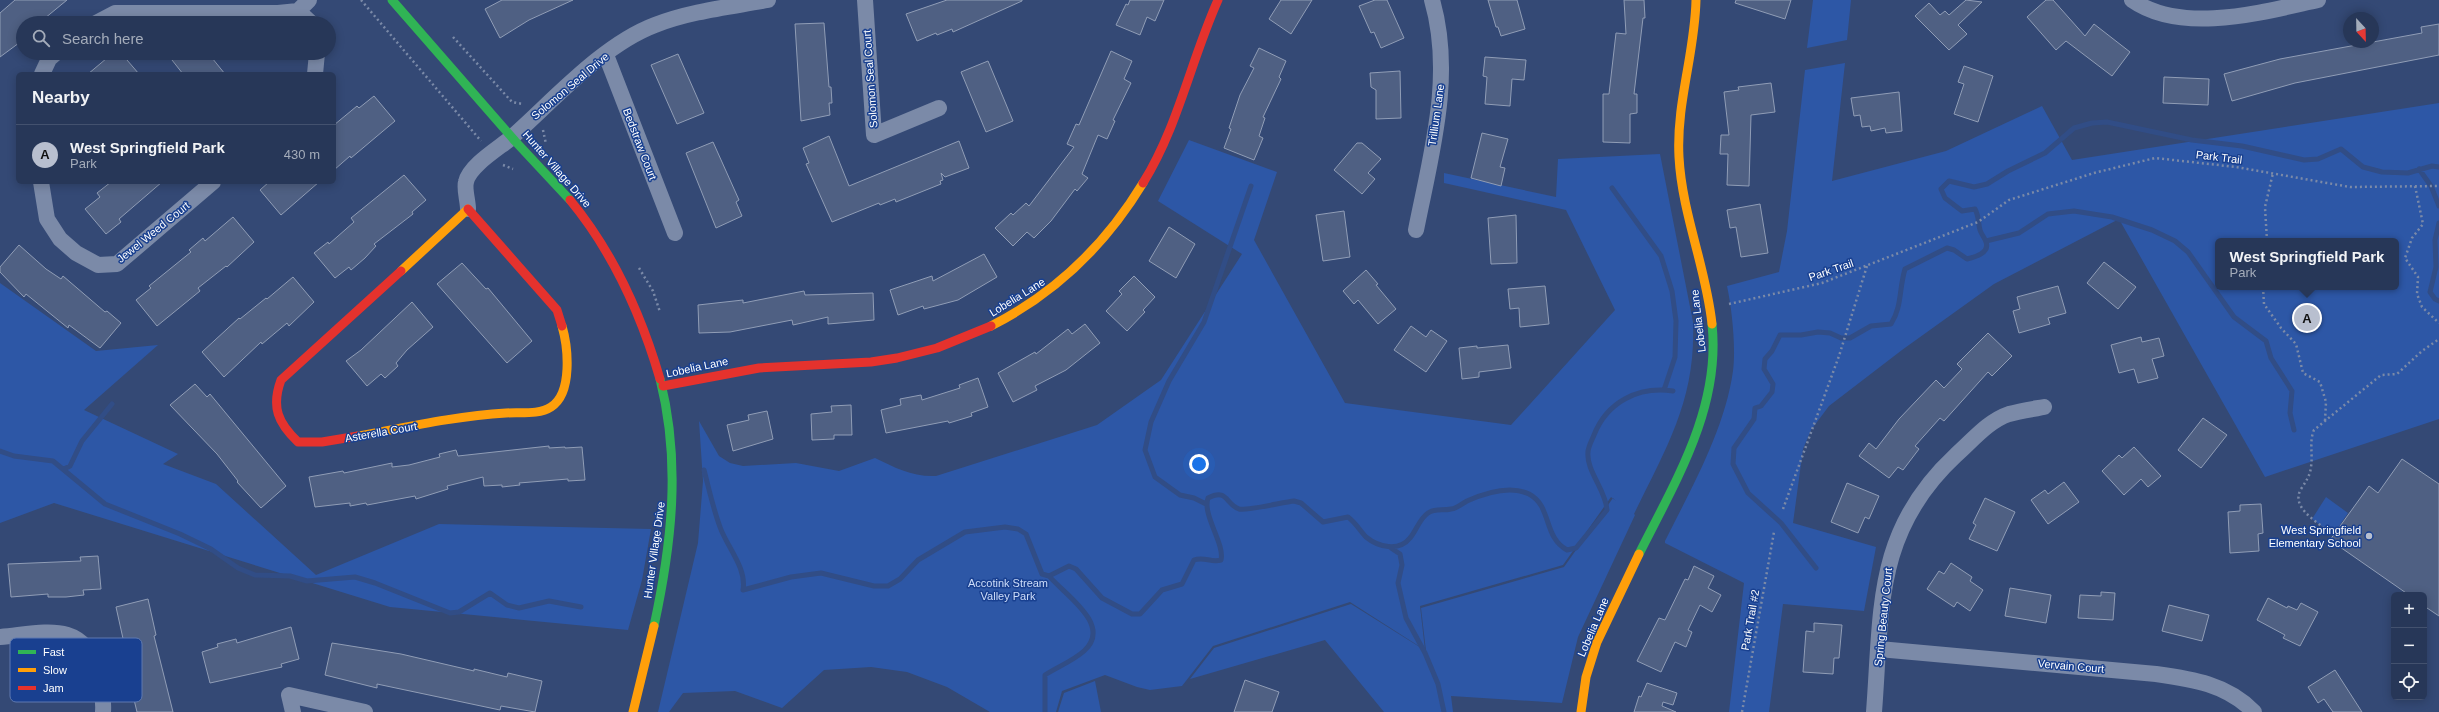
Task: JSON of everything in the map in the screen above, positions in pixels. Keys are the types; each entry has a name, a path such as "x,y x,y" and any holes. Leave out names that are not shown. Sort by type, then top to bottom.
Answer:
{"street":[{"name":"Hunter Village Drive","path":"392,0 578,210 608,254 632,301 663,386 673,448 672,524 661,592 633,712"},
{"name":"Solomon Seal Drive","path":"512,137 533,115 593,63 626,40 654,25 694,13 768,0"},
{"name":"Solomon Seal Court","path":"865,0 874,135 939,108"},
{"name":"Lobelia Lane","path":"663,386 745,370 896,358 931,350 964,339 995,325 1025,308 1081,264 1103,242 1136,197 1167,136 1208,20 1218,0"},
{"name":"Trillium Lane","path":"1416,230 1440,101 1442,65 1439,29 1432,0"},
{"name":"Lobelia Lane","path":"1581,712 1586,677 1597,642 1702,422 1713,364 1711,309 1687,218 1679,159 1680,107 1696,21 1696,0"},
{"path":"2132,0 2140,6 2162,13 2213,18 2247,15 2318,0"},
{"path":"109,16 115,13 278,13 304,6 308,16"},
{"name":"Bedstraw Court","path":"606,55 675,233"},
{"path":"43,72 49,60"},
{"path":"316,72 317,60"},
{"path":"468,209 466,182 477,165 512,137"},
{"name":"Jewel Weed Court","path":"41,184 47,219 60,239 76,253 98,265 117,264 211,184"},
{"name":"Asterella Court","path":"468,209 557,310 564,327 566,377 562,394 555,405 544,410 477,415 322,442 298,442 284,430 277,418 276,392 281,380 468,209"},
{"name":"Spring Beauty Court","path":"1874,712 1888,565 1899,532 1914,504 1928,485 1952,459 1989,426 2008,414 2044,407"},
{"path":"0,637 59,633 76,638"},
{"name":"Vervain Court","path":"1879,649 2193,679 2226,692 2254,712"},
{"path":"293,712 289,695 365,712"},
{"path":"103,712 104,702"}],"path":[{"path":"450,34 512,102 523,104 542,125 546,144 551,149"},
{"name":"Park Trail","path":"1711,309 1822,283 1978,222 2009,200 2094,173 2155,158 2273,174 2350,187 2439,186"},
{"path":"2266,238 2264,207 2273,174"},
{"path":"2415,186 2422,224 2412,238 2405,258 2418,277 2417,294 2422,307 2439,323"},
{"path":"638,264 653,291 662,319"},
{"path":"1783,509 1839,356 1852,310 1867,266"},
{"path":"2263,290 2264,304 2281,328 2296,344 2303,373 2320,382 2326,402 2325,421"},
{"path":"2324,528 2302,510 2299,501 2300,491 2308,479 2311,469 2311,436 2314,430 2381,375 2398,374 2422,351 2439,338"},
{"name":"Park Trail #2","path":"1742,712 1774,532"}],"green space":[{"path":"1813,0 1851,0 1847,40 1807,48"},
{"path":"1845,63 1832,181 1946,151 2042,106 2072,160 2439,103 2439,419 2265,477 2119,219 1994,284 1902,350 1829,406 1811,430 1803,449 1793,523 1876,547 1864,611 1783,604 1769,712 1729,712 1744,583 1665,543 1665,541 1706,458 1723,415 1729,393 1734,361 1734,340 1727,286 1779,272 1787,231 1805,70"},
{"name":"Accotink Stream Valley Park","path":"1189,140 1277,172 1254,240 1345,403 1511,425 1615,310 1566,210 1444,183 1444,173 1556,197 1558,159 1660,154 1693,322 1693,350 1690,375 1677,422 1668,444 1634,514 1635,515 1578,637 1562,703 1451,696 1453,712 1384,712 1325,640 1190,679 1214,648 1351,604 1426,651 1421,608 1564,567 1613,498 1611,497 1563,565 1420,606 1425,650 1350,602 1213,646 1182,686 1150,690 1137,687 1105,675 1062,691 1056,712 990,712 947,687 907,672 871,667 824,670 782,708 735,691 683,693 669,712 658,712 698,543 703,481 699,421 719,456 730,463 743,466 796,463 839,471 875,458 904,471 927,476 936,476 1097,425 1161,380 1242,254 1158,201"},
{"path":"0,283 96,351 158,345 84,410 178,454 163,464 216,484 316,575 439,524 651,529 642,580 628,630 390,607 54,503 0,523"},
{"path":"2326,497 2348,513 2333,535 2312,519"},
{"path":"1095,681 1101,712 1058,712 1064,693"}],"building":[{"path":"15,0 67,0 48,16 16,16 16,45 0,57 0,13"},
{"path":"502,0 573,0 529,20 500,38 485,9"},
{"path":"947,0 1022,1 953,32 952,29 937,35 936,33 917,41 906,14"},
{"path":"1130,0 1164,0 1155,21 1147,17 1140,35 1116,25 1126,4 1128,5"},
{"path":"1281,0 1312,0 1291,34 1269,19"},
{"path":"1375,0 1387,0 1404,38 1381,48 1374,32 1371,33 1359,6"},
{"path":"1488,0 1517,0 1525,29 1501,36 1498,27 1496,27"},
{"path":"1624,0 1644,0 1645,18 1643,18 1634,94 1637,94 1637,113 1630,114 1630,143 1603,142 1603,94 1609,94 1616,33 1626,34"},
{"path":"1736,0 1791,0 1785,19 1735,3"},
{"path":"1966,0 1982,2 1958,25 1967,34 1949,50 1915,16 1929,3 1940,15 1945,11 1949,15"},
{"path":"2046,0 2053,0 2085,36 2094,24 2130,52 2112,76 2066,41 2056,50 2027,17"},
{"path":"824,23 829,87 831,87 832,103 829,103 830,115 801,121 795,24"},
{"path":"2439,24 2439,55 2295,83 2232,101 2224,74 2280,59 2343,47 2379,48 2379,41 2422,33 2421,27"},
{"path":"1259,48 1286,61 1279,77 1281,79 1263,117 1265,118 1259,136 1263,138 1254,160 1224,148 1231,129 1229,128 1240,95 1254,68 1250,66"},
{"path":"1111,51 1132,61 1124,79 1131,83 1113,120 1115,121 1107,139 1098,135 1082,174 1088,178 1077,191 1075,189 1051,221 1034,238 1027,232 1013,246 995,228 1011,213 1013,215 1026,203 1029,206 1074,147 1067,144 1076,124 1079,125"},
{"path":"678,54 704,113 677,124 651,65"},
{"path":"1485,57 1526,60 1524,80 1512,79 1510,106 1485,104 1487,77 1483,76"},
{"path":"105,60 127,60 137,72 90,72"},
{"path":"172,60 214,60 223,72 181,72"},
{"path":"988,61 1013,121 986,132 961,72"},
{"path":"1964,66 1993,76 1978,122 1954,114 1964,84 1958,82"},
{"path":"1400,71 1401,118 1376,119 1376,90 1371,87 1370,73"},
{"path":"2164,77 2209,79 2208,105 2163,103"},
{"path":"1771,83 1775,112 1751,115 1749,186 1727,185 1728,154 1720,154 1721,135 1729,135 1724,92 1739,90 1738,87"},
{"path":"1899,92 1902,131 1886,133 1885,128 1871,131 1870,126 1862,127 1860,115 1854,116 1851,98"},
{"path":"374,96 395,121 351,158 350,156 336,168 336,123 357,106 359,108"},
{"path":"1482,133 1508,139 1500,167 1505,168 1501,186 1471,178"},
{"path":"829,136 849,186 959,141 969,168 945,177 941,173 943,180 940,181 941,184 896,202 895,199 880,205 879,203 832,222 806,164 809,163 803,148"},
{"path":"713,142 739,200 736,202 742,216 716,228 686,153"},
{"path":"1357,143 1362,143 1381,159 1368,173 1375,179 1362,194 1334,170"},
{"path":"404,175 426,200 412,212 413,214 374,244 376,246 351,270 349,267 335,278 314,253 328,242 329,244 354,222 351,218"},
{"path":"108,184 160,184 119,219 121,222 106,234 85,209 100,197 97,193"},
{"path":"267,184 317,184 281,215 260,190"},
{"path":"1760,204 1768,253 1741,257 1736,227 1730,228 1727,210"},
{"path":"1344,211 1350,257 1323,261 1316,215"},
{"path":"1516,215 1517,263 1491,264 1488,218"},
{"path":"233,217 254,242 227,267 226,266 198,288 200,291 157,326 136,300 151,288 149,286 191,252 189,250 203,238 205,241"},
{"path":"1169,227 1195,244 1176,278 1149,261"},
{"path":"19,245 46,269 61,279 63,276 105,312 107,311 121,323 100,348 69,325 68,328 26,294 24,297 0,272 0,267"},
{"path":"984,254 997,277 958,300 924,309 923,306 898,315 890,290 932,276 933,281"},
{"path":"2104,262 2136,287 2118,309 2087,283"},
{"path":"462,263 486,289 488,288 532,341 507,363 437,284"},
{"path":"1366,270 1378,284 1376,285 1396,309 1378,324 1358,300 1354,304 1343,291"},
{"path":"1134,276 1155,297 1143,310 1145,312 1127,331 1106,311 1122,294 1119,291"},
{"path":"293,277 314,302 289,326 287,323 262,344 261,342 224,377 202,352 239,318 240,319 266,298 267,299"},
{"path":"1545,286 1549,324 1520,327 1519,308 1510,309 1508,289"},
{"path":"2058,286 2066,313 2048,318 2050,324 2019,333 2013,311 2020,309 2017,297"},
{"path":"804,291 805,295 873,293 874,320 828,324 828,317 793,325 792,320 730,332 699,333 698,305 743,300 743,303"},
{"path":"412,302 433,327 407,350 396,363 398,366 385,378 381,374 367,386 346,361 361,350"},
{"path":"1085,324 1100,343 1066,370 1035,386 1037,390 1013,402 998,373 1035,352 1036,354 1068,329 1072,334"},
{"path":"1411,326 1426,337 1431,330 1447,341 1426,372 1394,350"},
{"path":"1988,333 2012,356 1992,376 1988,372 1944,421 1940,418 1915,446 1919,449 1903,470 1898,467 1889,478 1859,456 1869,443 1876,449 1899,419 1936,380 1944,388 1962,369 1957,364"},
{"path":"2141,337 2142,342 2159,338 2164,356 2152,359 2158,378 2138,383 2134,369 2119,373 2111,345"},
{"path":"1508,345 1511,368 1479,372 1479,377 1462,379 1459,348"},
{"path":"978,378 988,407 971,413 972,416 949,423 948,421 886,433 881,410 901,405 900,399 921,395 922,400 960,388 959,385"},
{"path":"195,384 207,397 210,394 286,486 261,508 237,482 238,481 217,454 170,405"},
{"path":"851,405 852,435 834,435 834,439 812,440 811,414 832,412 831,406"},
{"path":"767,411 773,439 733,451 727,425 749,420 748,415"},
{"path":"2203,418 2227,435 2201,468 2178,450"},
{"path":"549,446 549,448 582,447 585,480 568,481 568,479 519,483 520,485 502,487 502,485 484,486 483,477 447,486 448,489 416,499 415,496 367,505 366,503 350,506 350,503 315,507 309,477 343,471 344,473 392,463 392,467 409,465 440,457 439,454 456,450 458,456"},
{"path":"2134,447 2161,476 2148,487 2141,479 2124,495 2102,471 2119,455 2122,458"},
{"path":"2402,459 2439,484 2439,616 2427,608 2427,592 2405,592 2330,540 2369,486 2378,493"},
{"path":"2064,482 2079,502 2048,524 2031,500 2045,490 2048,494"},
{"path":"1847,483 1879,496 1869,519 1865,517 1858,533 1831,522"},
{"path":"1985,498 2015,512 1997,551 1969,539 1976,525 1973,523"},
{"path":"2261,504 2263,533 2258,534 2259,551 2230,553 2228,512 2240,511 2240,505"},
{"path":"98,556 101,589 83,590 84,595 66,597 48,597 48,594 11,597 8,564 81,561 80,557"},
{"path":"1951,563 1972,577 1970,581 1983,590 1970,611 1957,602 1954,607 1927,589 1939,571 1944,574"},
{"path":"1694,566 1714,576 1708,588 1721,595 1712,612 1700,605 1688,630 1692,632 1686,647 1675,642 1661,672 1637,661 1659,618 1665,620 1685,579 1688,580"},
{"path":"2010,588 2051,595 2046,623 2005,616"},
{"path":"2101,592 2115,593 2113,620 2078,618 2080,595 2101,596"},
{"path":"2268,598 2287,608 2288,606 2297,610 2301,603 2318,612 2300,646 2283,638 2285,635 2257,620"},
{"path":"148,599 156,635 154,636 173,712 137,712 135,702 142,702 142,638 123,638 116,607"},
{"path":"2169,605 2209,615 2202,641 2162,631"},
{"path":"1814,623 1842,625 1839,658 1834,658 1833,674 1803,672 1806,631 1814,632"},
{"path":"291,627 299,659 281,664 282,667 210,683 202,652 218,647 217,644 236,639 237,643"},
{"path":"332,643 401,654 507,677 508,673 542,681 535,712 501,706 500,710 377,684 377,688 325,675"},
{"path":"2335,670 2362,712 2333,712 2324,699 2318,703 2308,687"},
{"path":"1245,680 1279,692 1272,712 1234,712"},
{"path":"1647,683 1677,693 1673,705 1663,702 1662,706 1676,712 1634,712 1639,696 1641,697"}],"waterway":[{"path":"1816,568 1781,523 1748,493 1733,464 1734,448 1754,419 1755,408 1761,406 1772,392 1773,384 1764,369 1765,359 1772,351 1780,335 1801,335 1818,332 1830,333 1841,338 1850,338 1871,326 1891,324 1895,318 1899,304 1905,269 1947,248 1954,250 1967,259 1978,256 1984,252 1987,246 1980,230 1975,209 1962,211 1945,198 1941,189 1949,181 1974,187 1987,184 2008,171 2045,153 2074,128 2092,123 2107,122 2192,140 2242,146 2304,160 2318,159 2341,149 2363,167 2382,172 2408,173 2432,166 2439,167"},
{"path":"2419,169 2431,186 2439,206"},
{"path":"1206,504 1194,498 1180,495 1155,477 1145,450 1151,422 1169,381 1204,322 1251,186"},
{"path":"1612,188 1661,256 1672,291 1676,321 1675,357 1664,390"},
{"path":"1986,241 2019,233 2048,214 2074,211 2112,217 2152,230 2175,241 2188,252 2234,317 2266,341 2271,358 2292,391 2290,413 2294,430"},
{"path":"2439,223 2435,240 2436,267 2430,292 2435,299 2439,301"},
{"path":"704,470 720,527 736,558 742,574 743,590 791,577 821,573 874,586 888,586 900,579 918,560 965,532 1005,527 1018,529 1026,534 1042,574 1049,576 1069,566 1076,569 1102,598 1132,614 1140,614 1162,590 1182,584 1194,560 1221,560 1220,546 1208,513 1207,505 1208,498 1214,495 1223,496 1234,507 1239,509 1250,509 1294,501 1301,503 1323,522 1348,517 1366,537 1382,545 1394,546 1400,545 1410,538 1425,515 1431,511 1453,509 1467,501 1498,491 1522,491 1536,499 1541,506 1550,530 1559,544 1567,550 1576,548 1607,510 1606,503 1588,459 1589,448 1600,423 1615,405 1636,394 1660,390 1673,391"},
{"path":"64,469 70,466 82,441 112,404"},
{"path":"0,451 14,456 53,461 105,504 180,534 211,549 238,568 255,575 290,576 307,581 355,577 375,583 450,613 459,612 490,593 507,605 519,608 549,601 581,607"},
{"path":"1391,548 1400,554 1402,565 1398,583 1406,618 1425,653 1438,684 1444,712"},
{"path":"1045,712 1045,675 1075,658 1084,651 1091,641 1093,631 1090,621 1083,611 1075,601 1049,576"}],"traffic: fast":[{"path":"392,0 515,141 570,200"},
{"path":"1639,554 1680,472 1702,415 1709,385 1713,355 1712,324"},
{"path":"654,626 665,564 672,502 672,472 667,410 660,379"}],"traffic: slow":[{"path":"1696,0 1695,20 1680,117 1679,157 1681,178 1689,220 1705,282 1712,324"},
{"path":"991,326 1015,313 1037,298 1078,265 1113,226 1143,183"},
{"path":"401,271 468,209"},
{"path":"358,436 450,419 487,414 529,413 546,410 558,400 566,381 567,357 562,326"},
{"path":"1581,712 1586,677 1597,642 1639,554"},
{"path":"633,712 654,626"}],"traffic: jam":[{"path":"1143,183 1166,139 1208,23 1218,0"},
{"path":"570,200 600,241 624,285 644,331 660,379"},
{"path":"468,209 557,310 562,326"},
{"path":"358,436 322,442 298,442 291,435 278,414 278,390 281,380 401,271"},
{"path":"663,386 759,368 871,362 897,358 937,348 991,326"}],"place":[{"name":"West Springfield Park","path":"2307,318"},
{"name":"West Springfield Elementary School","path":"2369,536"}]}
